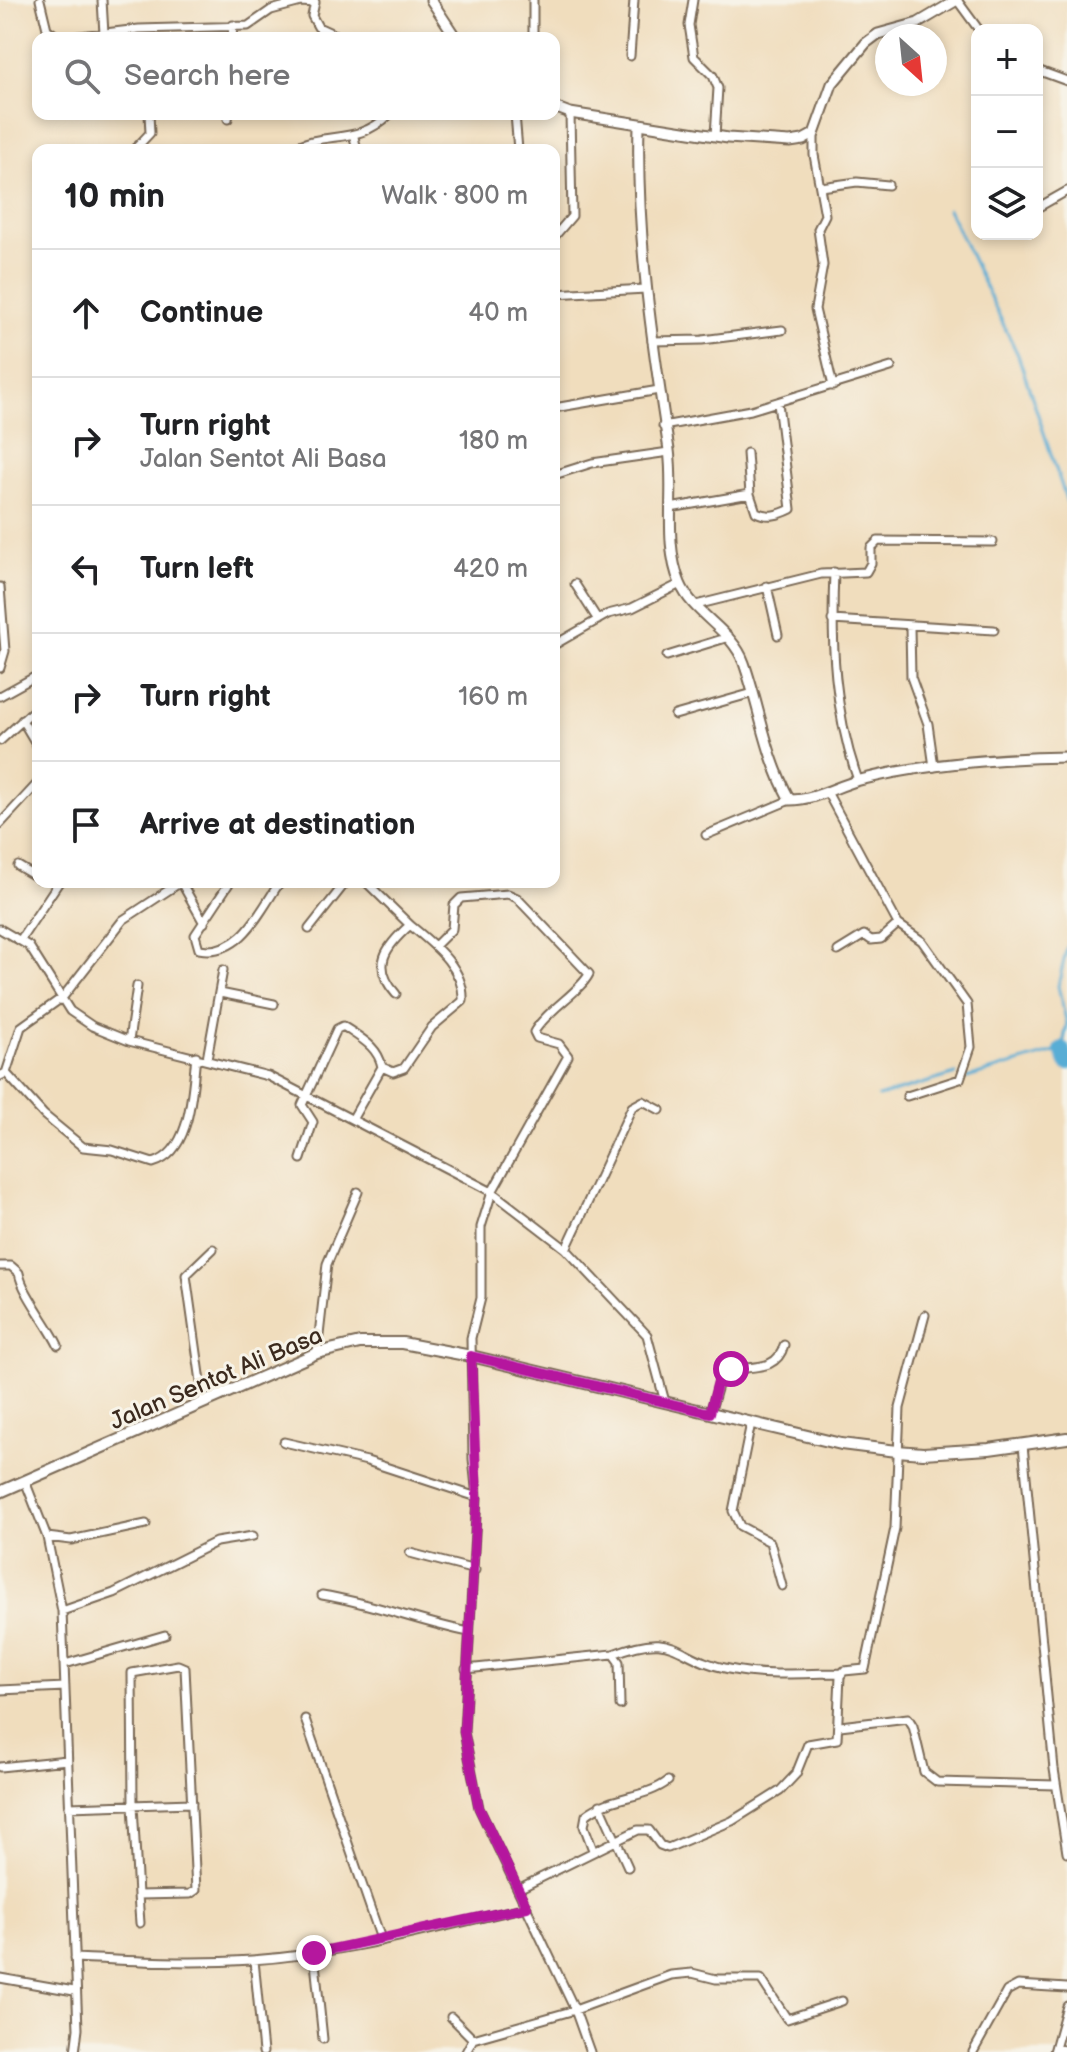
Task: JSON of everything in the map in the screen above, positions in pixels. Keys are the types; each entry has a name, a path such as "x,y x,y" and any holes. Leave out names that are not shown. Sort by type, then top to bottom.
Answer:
{"main road":[{"name":"Jalan Sentot Ali Basa","path":"0,1492 317,1353 360,1343 402,1343 471,1356 841,1444 923,1453 1023,1445 1067,1438"}],"street":[{"path":"40,0 47,29 52,32"},
{"path":"102,0 104,32"},
{"path":"431,0 452,32"},
{"path":"533,0 533,32"},
{"path":"630,56 634,0"},
{"path":"693,0 689,25 694,57 713,76 718,88 715,136"},
{"path":"833,386 815,309 815,291 823,265 818,229 825,215 814,134 832,84 866,43 878,34 918,23 957,0 975,24"},
{"path":"161,32 248,26 271,10 301,2 316,2 312,16 318,27 329,32"},
{"path":"232,32 233,25"},
{"path":"1043,72 1067,81"},
{"path":"560,109 715,136 790,142 814,134"},
{"path":"560,230 572,216 570,113"},
{"path":"140,144 150,133 149,120"},
{"path":"301,144 310,139 354,137 381,120"},
{"path":"516,120 518,144"},
{"path":"639,125 637,183 646,289 669,452 670,508 680,584 696,605 729,637 743,659 775,774 790,800"},
{"path":"354,137 356,144"},
{"path":"821,187 857,182 888,185"},
{"path":"1043,205 1067,191"},
{"path":"560,294 646,289"},
{"path":"652,341 702,340 782,330"},
{"path":"663,426 778,403 891,367"},
{"path":"560,407 659,390"},
{"path":"747,453 750,494 756,512 763,516 779,515 791,509 778,403"},
{"path":"560,473 592,463 669,452"},
{"path":"670,508 750,494"},
{"path":"696,605 834,572 866,572 871,563 872,545 878,541 993,542"},
{"path":"834,572 832,620 843,739 858,780"},
{"path":"575,584 598,620"},
{"path":"560,642 598,620 680,584"},
{"path":"767,586 778,635"},
{"path":"0,587 5,639 0,667"},
{"path":"832,620 994,630"},
{"path":"910,627 911,677 931,734 934,767"},
{"path":"667,656 729,637"},
{"path":"0,696 32,678"},
{"path":"675,715 753,693"},
{"path":"0,741 32,711"},
{"path":"22,720 32,737"},
{"path":"706,835 790,800 827,792 858,780 934,767 1067,757"},
{"path":"0,824 32,789"},
{"path":"827,792 898,924 922,941 967,1004 972,1027 971,1047 960,1079 907,1096"},
{"path":"18,866 32,874"},
{"path":"21,939 55,888"},
{"path":"169,888 123,920 63,997 21,1027 3,1075 83,1147 112,1150 153,1163 167,1157 180,1139 196,1056"},
{"path":"184,888 204,923"},
{"path":"226,888 195,935 199,949 232,944 242,937 276,888"},
{"path":"309,929 341,888"},
{"path":"301,1159 312,1126 312,1117 302,1105 339,1027 369,1044 378,1055 382,1067 393,1072 404,1068 432,1027 463,1001 458,977 435,946 372,888"},
{"path":"435,946 452,929 454,905 461,898 508,894 525,905 589,974 585,981 555,1004 534,1032 537,1038 559,1044 568,1056 492,1192 481,1227 482,1287 471,1356 477,1497 464,1732 479,1808 575,2010 590,2052"},
{"path":"838,951 866,934 871,940 881,939 898,924"},
{"path":"396,994 384,978 383,960 392,943 410,925"},
{"path":"0,929 21,939 70,1011 92,1026 129,1041 268,1076 492,1192 566,1249 647,1335 665,1402"},
{"path":"207,1059 223,970"},
{"path":"129,1041 137,986"},
{"path":"220,993 274,1004"},
{"path":"353,1118 382,1067"},
{"path":"566,1249 632,1107 643,1101 660,1110"},
{"path":"317,1353 327,1264 358,1192"},
{"path":"204,1403 186,1275 213,1249"},
{"path":"0,1266 11,1266 19,1273 21,1288 38,1307 58,1345"},
{"path":"466,1669 613,1654 633,1646 661,1642 702,1662 755,1673 863,1670 870,1657 895,1528 900,1408 925,1315"},
{"path":"710,1413 722,1372 768,1364 779,1358 784,1345"},
{"path":"751,1423 733,1511 740,1526 770,1542 782,1586"},
{"path":"284,1442 367,1461 477,1497"},
{"path":"1023,1445 1056,1785 1067,1853"},
{"path":"25,1481 47,1537 62,1611 74,1991 78,2029 75,2052"},
{"path":"47,1537 71,1540 146,1524"},
{"path":"62,1611 114,1593 216,1542 253,1536"},
{"path":"410,1553 475,1570"},
{"path":"322,1595 369,1602 415,1621 469,1632"},
{"path":"65,1664 165,1635"},
{"path":"613,1654 619,1662 620,1705"},
{"path":"138,1895 194,1893 185,1668 178,1665 132,1673 133,1805 138,1895 140,1923"},
{"path":"518,1889 615,1839 645,1828 660,1845 668,1848 732,1821 790,1783 806,1746 837,1739 841,1673"},
{"path":"0,1690 65,1687"},
{"path":"840,1726 908,1718 913,1726 924,1772 937,1782 1056,1785"},
{"path":"305,1719 381,1939"},
{"path":"0,1767 67,1760"},
{"path":"593,1850 583,1821 600,1805 655,1789 668,1781"},
{"path":"69,1807 192,1803"},
{"path":"600,1805 628,1867"},
{"path":"75,1958 165,1963 254,1960 314,1953 527,1907"},
{"path":"314,1953 323,2039"},
{"path":"254,1960 263,2052"},
{"path":"466,2052 473,2039 575,2010 659,1978 692,1973 716,1979 761,1979 787,2019 842,2001"},
{"path":"0,1978 74,1991"},
{"path":"973,2052 1007,1991 1025,1985 1067,1988"},
{"path":"1059,2050 1067,2006"},
{"path":"451,2017 473,2039"}],"waterway":[{"path":"948,209 1018,355 1067,502"},
{"path":"967,1078 1062,1050 1067,1024 1058,986 1067,947"},
{"path":"1062,1050 1067,1063"},
{"path":"878,1097 956,1074"}],"route":[{"path":"314,1953 527,1907 479,1808 464,1732 477,1497 471,1356 710,1413 719,1377 722,1372 731,1369"}]}
